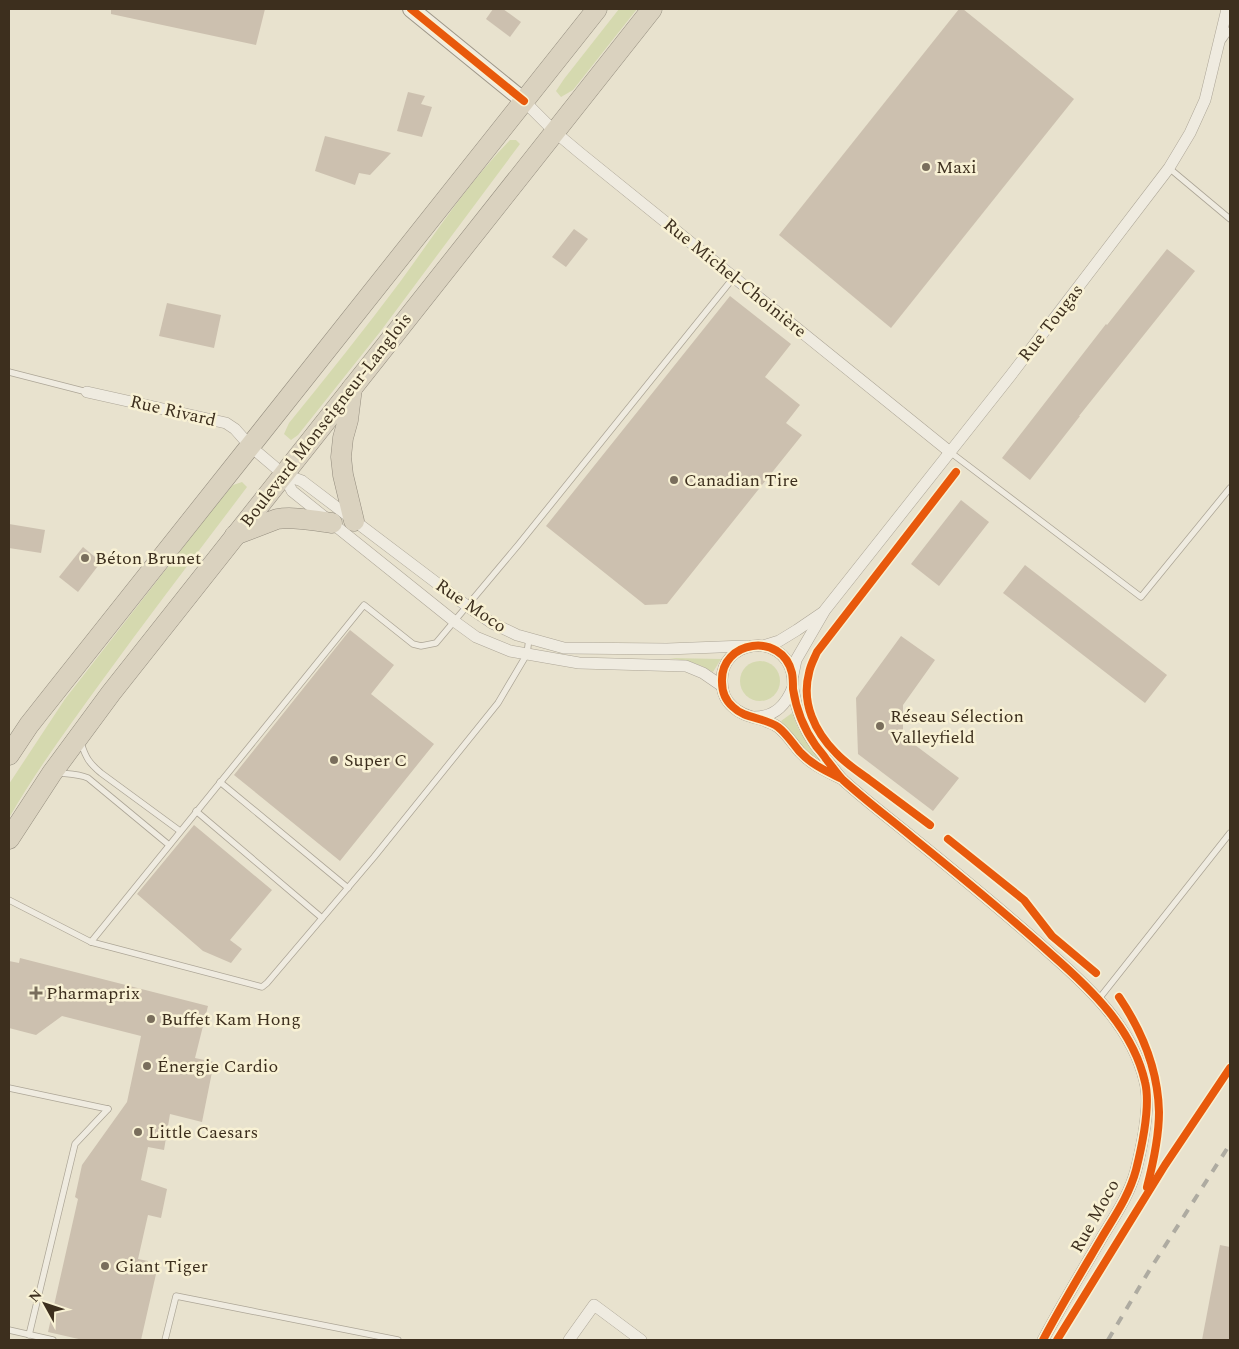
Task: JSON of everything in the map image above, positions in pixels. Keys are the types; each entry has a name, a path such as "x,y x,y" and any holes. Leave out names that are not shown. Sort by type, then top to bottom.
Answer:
{"highway":[{"path":"9,755 53,694 597,9"},
{"name":"Boulevard Monseigneur-Langlois","path":"9,839 78,736 652,9"},
{"path":"352,388 341,457 343,475 354,521"},
{"path":"235,535 284,518 299,518 332,523"}],"street":[{"path":"411,9 524,101"},
{"name":"Rue Tougas","path":"793,675 796,660 825,610 950,452 1169,168 1190,133 1205,100 1227,9"},
{"name":"Rue Michel-Choinière","path":"524,101 555,132 950,452"},
{"name":"Rue Rivard","path":"87,392 220,421 235,429 250,446"},
{"name":"Rue Moco","path":"250,446 283,474 302,481 467,606 492,623 517,635 564,648 668,649 757,646"},
{"name":"Rue Moco","path":"283,474 292,491 454,621 476,636 510,651 580,663 686,666 703,673 722,686 725,697 731,706 740,713 778,727 812,763 820,769 842,779"},
{"name":"Rue Tougas","path":"757,646 779,641 825,610"},
{"path":"722,686 722,675 728,660 741,649 757,646 773,649 782,656 789,664 793,675"},
{"name":"Rue Moco","path":"793,675 796,703 804,724 816,746 842,779 1006,914 1082,982 1116,1020 1134,1051 1146,1084 1146,1111 1135,1172 1126,1198 1043,1340"},
{"path":"750,716 762,717 773,714 782,707 793,687"},
{"path":"569,1340 594,1305 641,1340"}],"lane":[{"path":"1218,48 1230,30"},
{"path":"1169,168 1230,219"},
{"path":"91,942 364,605 413,644 421,646 436,643 519,544 734,277"},
{"path":"9,372 87,392"},
{"path":"950,452 1141,597 1230,488"},
{"path":"9,900 91,942 262,987 267,984 348,888 498,703 527,654 528,638"},
{"path":"78,736 87,760 91,764 180,832"},
{"path":"52,773 75,774 88,778 169,845"},
{"path":"220,782 348,888"},
{"path":"196,811 322,918"},
{"path":"1098,1000 1230,833"},
{"path":"9,1088 108,1109 75,1144 29,1334"},
{"path":"165,1340 176,1296 398,1340"},
{"path":"9,1330 53,1340"}],"green space":[{"path":"619,9 637,9 573,90 561,97 556,91"},
{"path":"510,140 516,140 520,144 380,332 298,435 291,440 284,434 289,423 386,300 466,191"},
{"path":"242,482 247,487 77,715 19,800 9,818 9,784 65,699 213,509 233,485"},
{"path":"669,658 721,659 713,672 692,662"},
{"path":"764,661 771,664 777,670 780,681 779,689 771,698 764,701 756,701 749,698 741,689 740,677 743,670 752,662"},
{"path":"792,713 799,730 826,767 811,756 781,721"}],"building":[{"path":"111,9 265,9 256,45 111,14"},
{"path":"493,9 503,9 521,22 510,37 486,19"},
{"name":"Maxi","path":"959,9 963,9 1074,99 891,328 779,235"},
{"path":"408,92 425,96 421,104 432,107 422,137 397,131"},
{"path":"325,136 391,153 370,175 359,173 355,185 315,171"},
{"path":"574,229 588,239 566,267 552,257"},
{"path":"1167,249 1195,271 1030,480 1002,458"},
{"name":"Canadian Tire","path":"730,296 791,344 765,377 800,405 786,423 802,435 667,604 645,605 546,526"},
{"path":"167,303 221,315 214,348 159,336"},
{"path":"961,500 989,522 939,586 911,564"},
{"path":"9,524 45,530 41,553 9,548"},
{"name":"Béton Brunet","path":"83,547 101,562 78,592 59,577"},
{"path":"1025,565 1167,675 1145,703 1003,593"},
{"name":"Super C","path":"350,630 394,665 371,694 434,744 340,861 234,775"},
{"name":"Réseau Sélection Valleyfield","path":"901,636 935,660 903,705 903,736 959,778 933,811 858,754 856,698"},
{"path":"194,825 272,890 230,940 242,949 231,963 203,951 137,894"},
{"path":"20,958 208,1006 195,1058 214,1062 202,1122 170,1114 164,1150 148,1147 141,1180 167,1189 161,1218 148,1215 138,1259 148,1261 145,1272 156,1274 141,1340 83,1340 48,1332 78,1199 75,1197 82,1165 127,1102 141,1036 62,1016 36,1035 9,1028 9,961 19,963"},
{"path":"1220,1245 1230,1247 1230,1340 1202,1340"}],"railway":[{"path":"1108,1340 1149,1271 1230,1144"}],"cycle path":[{"path":"411,9 524,101"},
{"path":"930,825 848,764 828,745 816,726 808,706 807,684 810,668 817,652 956,472"},
{"path":"842,779 809,761 778,727 767,721 743,714 731,705 726,699 722,682 724,668 731,657 741,650 752,646 765,646 777,651 786,660 792,673 794,696 804,726 816,746 841,778 1000,910 1081,982 1109,1011 1121,1027 1139,1063 1145,1082 1147,1102 1141,1150 1133,1180 1121,1206 1043,1340"},
{"path":"948,839 1024,900 1052,936 1096,973"},
{"path":"1119,997 1142,1037 1156,1081 1159,1112 1158,1131 1147,1187"},
{"path":"1057,1340 1165,1165 1230,1068"}],"place":[{"name":"Maxi","path":"926,167"},
{"name":"Canadian Tire","path":"674,480"},
{"name":"Béton Brunet","path":"85,558"},
{"name":"Réseau Sélection Valleyfield","path":"880,726"},
{"name":"Super C","path":"334,760"},
{"name":"Pharmaprix","path":"36,993"},
{"name":"Buffet Kam Hong","path":"151,1019"},
{"name":"Énergie Cardio","path":"147,1066"},
{"name":"Little Caesars","path":"138,1132"},
{"name":"Giant Tiger","path":"105,1266"}]}
